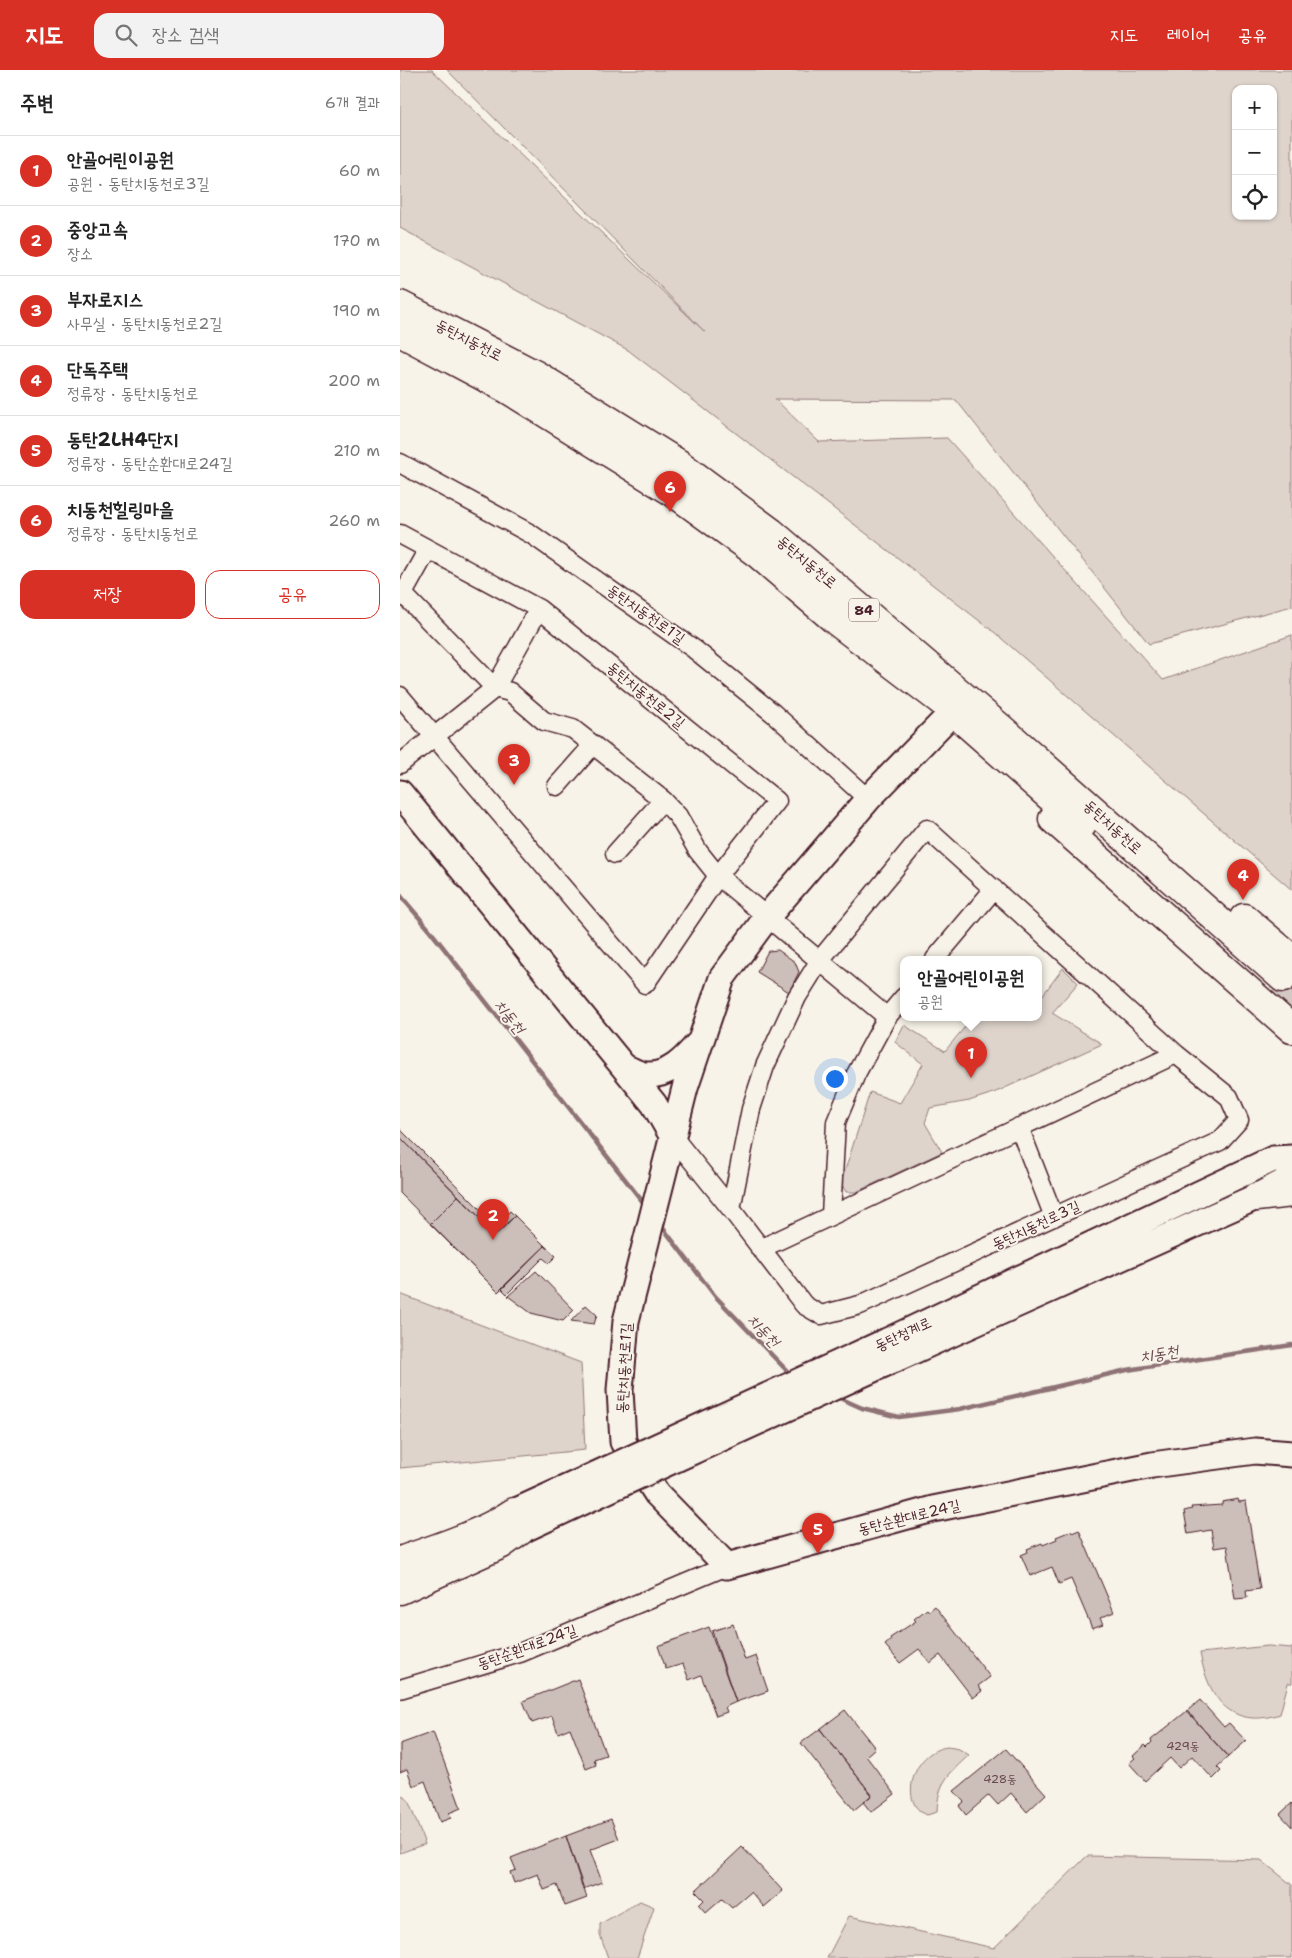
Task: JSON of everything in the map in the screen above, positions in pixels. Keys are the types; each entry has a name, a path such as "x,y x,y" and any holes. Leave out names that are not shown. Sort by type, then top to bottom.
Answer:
{"main road":[{"name":"동탄치동천로","path":"400,304 536,375 679,464 771,532 859,606 1283,975"},
{"name":"동탄치동천로","path":"400,332 517,394 673,492 758,554 836,621 940,700 1016,768 1283,975"},
{"path":"836,621 943,722 1292,1029"},
{"path":"1256,1196 1292,1193"},
{"path":"400,1544 517,1521"},
{"path":"400,1560 497,1524 517,1521"},
{"path":"400,1571 497,1535 517,1521"},
{"path":"400,1590 502,1544 517,1521"}],"street":[{"name":"동탄치동천로1길","path":"400,463 530,534 694,649 773,713 868,799"},
{"name":"동탄치동천로2길","path":"400,534 540,609 777,801 718,876 644,984 400,696"},
{"path":"428,549 403,594 495,688 510,692 544,720 574,728 663,800 678,816 698,850 718,876 887,1017"},
{"path":"400,764 495,688 540,609"},
{"name":"동탄치동천로1길","path":"727,1566 657,1494 623,1442 620,1390 626,1320 685,1088 722,978 767,917 868,799 943,722"},
{"path":"557,786 593,745"},
{"path":"400,793 654,1104 671,1146"},
{"path":"615,854 663,800"},
{"name":"동탄치동천로3길","path":"671,1146 731,1209 804,1306 821,1315 860,1306 1220,1141 1239,1120 1229,1097 1176,1054 927,829 820,960 797,996 765,1066 751,1109 731,1209"},
{"path":"938,956 994,889"},
{"path":"830,1215 836,1122 856,1074 887,1017 900,1002"},
{"path":"624,1067 645,1075 668,1071 682,1063 699,1042"},
{"path":"760,1249 1176,1054"},
{"path":"1019,1128 1054,1217"},
{"name":"동탄청계로","path":"890,1351 1273,1160 1292,1158"},
{"name":"동탄청계로","path":"517,1521 890,1351 1256,1196 1284,1182 1292,1171"},
{"name":"동탄순환대로24길","path":"400,1689 520,1653 727,1566 933,1509 1152,1465 1255,1452 1292,1454"}],"shaded area":[{"path":"400,70 432,70 705,332 447,70 1292,70 1292,606 1149,644 956,400 775,399 819,442 947,438 1163,680 1292,635 1292,890 994,632 628,350 400,228"},
{"path":"1063,968 1078,983 1052,1013 1102,1044 996,1092 969,1101 930,1108 925,1123 942,1152 856,1192 846,1192 841,1183 870,1092 900,1103 923,1064 895,1042 904,1025 945,1051 970,1021 1042,1021 1042,996"},
{"path":"400,1294 581,1363 585,1450 400,1468"},
{"path":"1268,1646 1292,1648 1292,1683 1288,1683 1280,1714 1263,1718 1248,1717 1235,1713 1224,1706 1216,1696 1209,1683 1200,1653"},
{"path":"948,1747 959,1749 969,1755 945,1780 939,1793 937,1812 927,1815 918,1809 913,1801 911,1790 913,1778 925,1757 936,1750"},
{"path":"400,1794 408,1800 425,1844 400,1853"},
{"path":"1087,1856 1261,1860 1292,1885 1292,1958 827,1958 849,1916 994,1948"},
{"path":"640,1901 654,1907 637,1958 608,1958 600,1935 600,1924"}],"building":[{"path":"778,950 795,962 799,972 789,992 757,972 768,951"},
{"path":"400,1129 496,1225 510,1211 515,1216 496,1234 400,1137"},
{"path":"400,1137 496,1234 515,1216 545,1246 498,1292 400,1193"},
{"path":"458,1196 496,1234 515,1216 545,1246 498,1292 430,1224"},
{"path":"545,1246 556,1256 549,1263 543,1258 507,1294 502,1289"},
{"path":"536,1271 574,1310 563,1321 531,1313 508,1296"},
{"path":"586,1305 597,1315 594,1324 571,1321"},
{"path":"1238,1499 1239,1502 1246,1501 1260,1589 1246,1591 1247,1598 1235,1599 1227,1546 1214,1548 1211,1530 1188,1534 1184,1511 1192,1509 1191,1507 1222,1505 1222,1502"},
{"path":"1079,1530 1114,1612 1100,1618 1103,1624 1092,1628 1071,1579 1059,1584 1052,1567 1030,1576 1021,1555 1028,1552 1027,1549 1042,1543 1043,1545 1071,1531 1072,1533"},
{"path":"935,1606 990,1677 978,1686 982,1691 973,1698 940,1655 930,1663 919,1649 900,1663 885,1645 891,1640 890,1638 916,1621 914,1619 927,1609 929,1611"},
{"path":"733,1624 745,1660 756,1656 768,1691 736,1702 712,1631"},
{"path":"709,1627 736,1702 725,1707 727,1712 716,1716 701,1675 689,1680 683,1664 666,1669 658,1646"},
{"path":"578,1679 606,1755 594,1759 596,1765 586,1769 570,1728 558,1733 552,1716 532,1723 523,1701"},
{"path":"1200,1700 1224,1727 1229,1723 1246,1741 1228,1757 1187,1711"},
{"path":"845,1710 875,1748 866,1756 895,1794 871,1812 863,1802 872,1795 820,1729"},
{"path":"1187,1711 1228,1757 1217,1767 1221,1771 1213,1779 1192,1756 1179,1768 1170,1758 1145,1781 1129,1763 1135,1758 1133,1756 1145,1745 1147,1747 1152,1742 1151,1740"},
{"path":"820,1729 872,1795 854,1810 801,1743"},
{"path":"433,1732 461,1808 449,1813 451,1818 440,1822 425,1781 413,1786 407,1769 400,1772 400,1744"},
{"path":"1006,1749 1046,1794 1027,1812 1011,1793 998,1805 989,1795 966,1815 959,1806 964,1802 954,1791"},
{"path":"1292,1803 1292,1827 1280,1814"},
{"path":"611,1819 619,1839 590,1850 602,1882 583,1889 566,1836"},
{"path":"566,1836 587,1898 565,1906 557,1885 544,1890 538,1874 514,1883 510,1872 516,1870 511,1858"},
{"path":"742,1847 783,1891 764,1907 751,1892 732,1908 722,1899 706,1913 699,1905 704,1900 695,1891"}],"waterway":[{"name":"치동천","path":"400,895 646,1206"},
{"name":"치동천","path":"660,1224 715,1296 792,1376"},
{"name":"치동천","path":"835,1396 862,1408 899,1417 960,1409 1127,1370 1292,1345"}],"tunnel":[{"path":"1273,989 1292,1006"}],"place":[{"name":"치동천힐링마을","path":"670,512"},
{"name":"부자로지스","path":"514,785"},
{"name":"단독주택","path":"1243,900"},
{"name":"안골어린이공원","path":"971,1078"},
{"name":"중앙고속","path":"493,1240"},
{"name":"동탄2LH4단지","path":"818,1554"}]}
